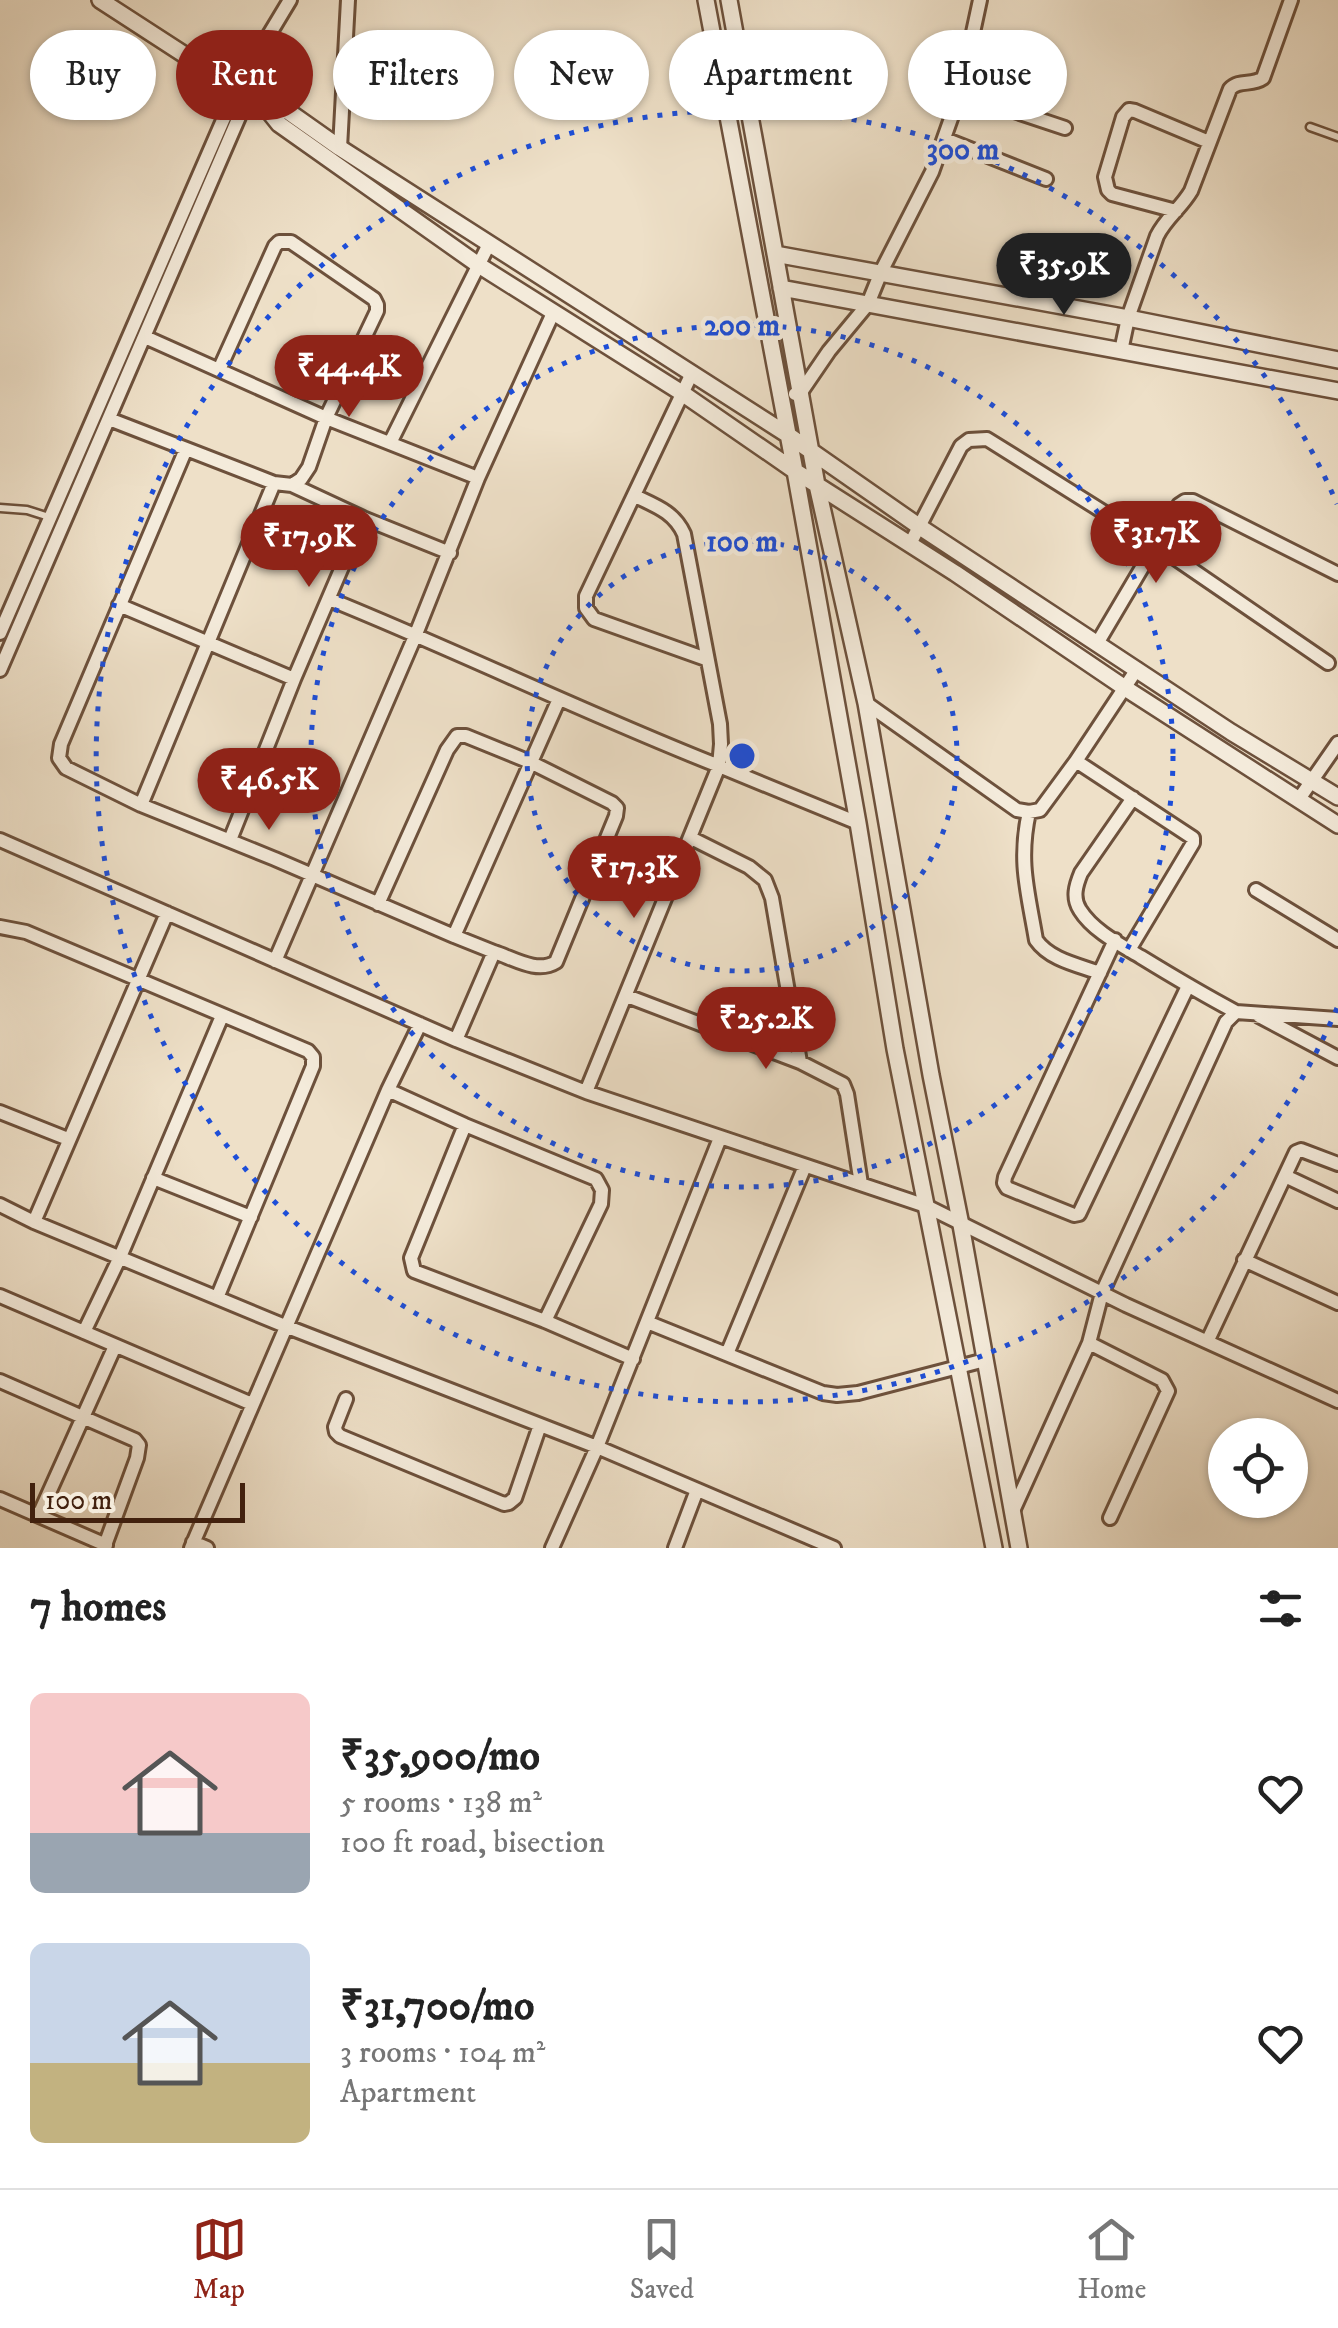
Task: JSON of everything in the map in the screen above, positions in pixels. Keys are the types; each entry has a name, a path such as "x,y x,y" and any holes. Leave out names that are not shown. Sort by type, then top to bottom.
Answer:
{"street":[{"path":"100,0 176,49"},
{"path":"277,30 290,0"},
{"path":"340,148 348,0"},
{"path":"706,0 795,471 895,1049 994,1548"},
{"path":"729,0 817,485 866,703 1019,1548"},
{"path":"974,30 980,0"},
{"path":"1121,351 1128,318 1157,236 1191,190 1230,89 1263,78 1291,0"},
{"path":"1176,211 1108,190 1105,177 1123,117 1129,110 1135,111 1209,142"},
{"path":"0,633 236,120"},
{"path":"0,670 237,120"},
{"path":"275,120 478,264 682,393 1338,825"},
{"path":"301,120 812,450 1231,732 1338,796"},
{"path":"781,398 801,392 868,304 932,172 951,120"},
{"path":"1041,120 1065,128"},
{"path":"945,139 1046,179"},
{"path":"219,370 279,242 291,242 374,299 377,311 326,418 309,467 292,485"},
{"path":"390,443 490,244"},
{"path":"775,254 1338,360"},
{"path":"781,288 1338,391"},
{"path":"276,961 450,553 478,478 553,313"},
{"path":"144,337 326,418 478,478"},
{"path":"692,373 586,596 586,608 594,619 706,660"},
{"path":"109,419 274,483 292,485 450,553"},
{"path":"910,544 961,446 977,438 987,440 1156,545 1328,663"},
{"path":"186,449 60,744 59,758 66,768 141,804 230,840 378,904 454,936 539,968 556,962 616,808 612,802 530,762 458,736 452,740 378,904"},
{"path":"141,804 274,483"},
{"path":"586,1092 718,766 720,724 684,534 678,521 666,511 635,496"},
{"path":"1098,642 1178,505 1185,501 1193,501 1337,571"},
{"path":"230,840 363,518"},
{"path":"329,598 635,733 858,823"},
{"path":"119,604 294,679"},
{"path":"866,703 1017,810 1029,812 1040,810 1137,669"},
{"path":"454,936 559,699"},
{"path":"1299,798 1338,743"},
{"path":"1076,760 1191,835 1194,843 1129,950"},
{"path":"1133,798 1081,873 1075,898 1079,910 1129,950 1236,1012 1338,1019"},
{"path":"1029,812 1022,849 1023,868 1036,940 1053,956 1100,972"},
{"path":"691,838 749,867 764,880 772,898 800,1062"},
{"path":"0,840 456,1040 586,1092 926,1206 1102,1294 1338,1401"},
{"path":"1256,890 1338,940"},
{"path":"34,1222 167,913"},
{"path":"0,927 26,932 139,979 308,1051 313,1058 217,1298"},
{"path":"1115,940 1004,1184 1006,1188 1074,1215 1082,1209 1188,986"},
{"path":"456,1040 494,952"},
{"path":"627,996 800,1062 843,1084 861,1184"},
{"path":"1012,1514 1089,1343 1102,1294 1226,1022 1236,1012"},
{"path":"1257,1014 1338,1058"},
{"path":"84,1332 222,1016"},
{"path":"208,1548 192,1545 420,1024"},
{"path":"388,1090 596,1179 602,1190 600,1204 545,1321"},
{"path":"0,1112 68,1139"},
{"path":"465,1126 413,1251 414,1271 633,1358"},
{"path":"552,1548 597,1448 720,1138"},
{"path":"1208,1340 1298,1150 1338,1164"},
{"path":"727,1354 805,1166"},
{"path":"1285,1176 1338,1200"},
{"path":"153,1178 251,1217"},
{"path":"0,1205 217,1298 597,1448 834,1548"},
{"path":"1244,1260 1338,1304"},
{"path":"0,1296 252,1404"},
{"path":"648,1322 836,1395 858,1393 985,1360"},
{"path":"1089,1343 1162,1380 1168,1391 1110,1518"},
{"path":"38,1515 115,1346"},
{"path":"0,1381 139,1445 105,1546 0,1499"},
{"path":"346,1399 335,1427 340,1436 504,1504 516,1498 540,1425"},
{"path":"675,1548 697,1490"}],"lane":[{"path":"1310,127 1338,137"},
{"path":"0,508 27,510 50,518"}]}
